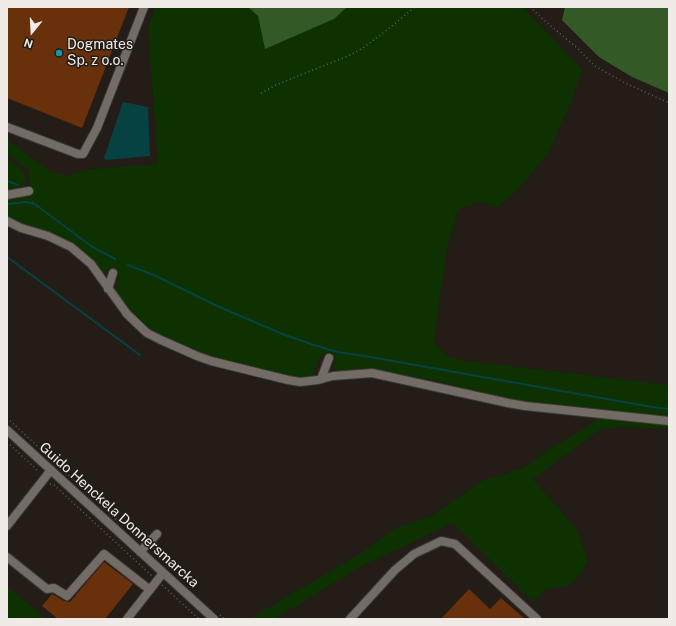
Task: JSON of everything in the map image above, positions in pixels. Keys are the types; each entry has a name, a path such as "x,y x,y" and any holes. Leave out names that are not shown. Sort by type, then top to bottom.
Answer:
{"street":[{"path":"7,127 78,154 83,154 97,128 144,7"},
{"path":"7,195 29,191"},
{"path":"7,221 21,228 48,236 71,246 91,264 127,314 147,333 197,356 288,380 304,382 333,376 372,373 525,406 669,421"},
{"path":"108,288 113,273"},
{"path":"321,379 329,358"},
{"name":"Guido Henckela Donnersmarcka","path":"7,430 163,573 214,617"},
{"path":"7,526 51,470"},
{"path":"140,552 155,536"},
{"path":"350,619 395,570 414,554 441,541 455,544 537,619"},
{"path":"7,557 47,589 54,588 67,596 104,554 150,590"},
{"path":"127,619 163,573"}],"path":[{"path":"262,93 276,85 348,56 363,48 388,30 414,7"},
{"path":"530,7 576,47 595,66 642,92 669,103"},
{"path":"7,418 119,521"},
{"path":"7,442 36,469 40,476"},
{"path":"48,484 54,485 199,619"},
{"path":"132,534 138,537 143,537 149,534 155,536 156,541 154,551 156,555"},
{"path":"214,617 225,619"}],"green space":[{"path":"156,7 248,7 258,15 265,49 334,19 347,7 523,7 582,69 571,102 548,153 523,184 498,207 479,202 458,210 446,253 434,342 447,357 466,361 669,385 669,429 625,427 601,429 533,479 577,530 588,561 579,577 568,586 547,589 533,602 453,523 362,566 275,619 249,619 361,553 392,530 433,515 482,481 524,468 548,450 598,419 475,392 441,382 368,368 336,372 333,368 335,359 322,354 312,376 300,379 219,360 171,341 149,329 132,315 115,294 119,278 116,271 107,269 102,276 82,251 54,235 21,225 10,219 7,216 7,199 31,194 28,169 7,154 7,137 9,138 9,141 50,171 67,176 91,169 158,164 148,28"},
{"path":"248,7 347,7 334,19 265,49 258,16"},
{"path":"565,7 669,7 669,93 632,77 599,57 562,20"},
{"path":"7,159 23,170 25,183 20,188 7,189"},
{"path":"7,586 45,618 46,619 7,619"}],"water":[{"path":"123,102 148,107 150,156 106,160 104,158"}],"building":[{"name":"Dogmates Sp. z o.o.","path":"7,7 129,7 82,128 7,98"},
{"path":"104,562 133,584 105,619 58,619 42,606 52,594 64,601 70,602"},
{"path":"469,589 490,609 501,598 525,619 441,619"}],"waterway":[{"path":"7,181 18,185"},
{"path":"7,204 26,202 34,204"},
{"path":"32,202 91,246 115,259"},
{"path":"7,257 140,355"},
{"path":"128,265 156,276 217,306 285,335 338,352 669,409"}],"place":[{"name":"Dogmates Sp. z o.o.","path":"59,53"}]}
